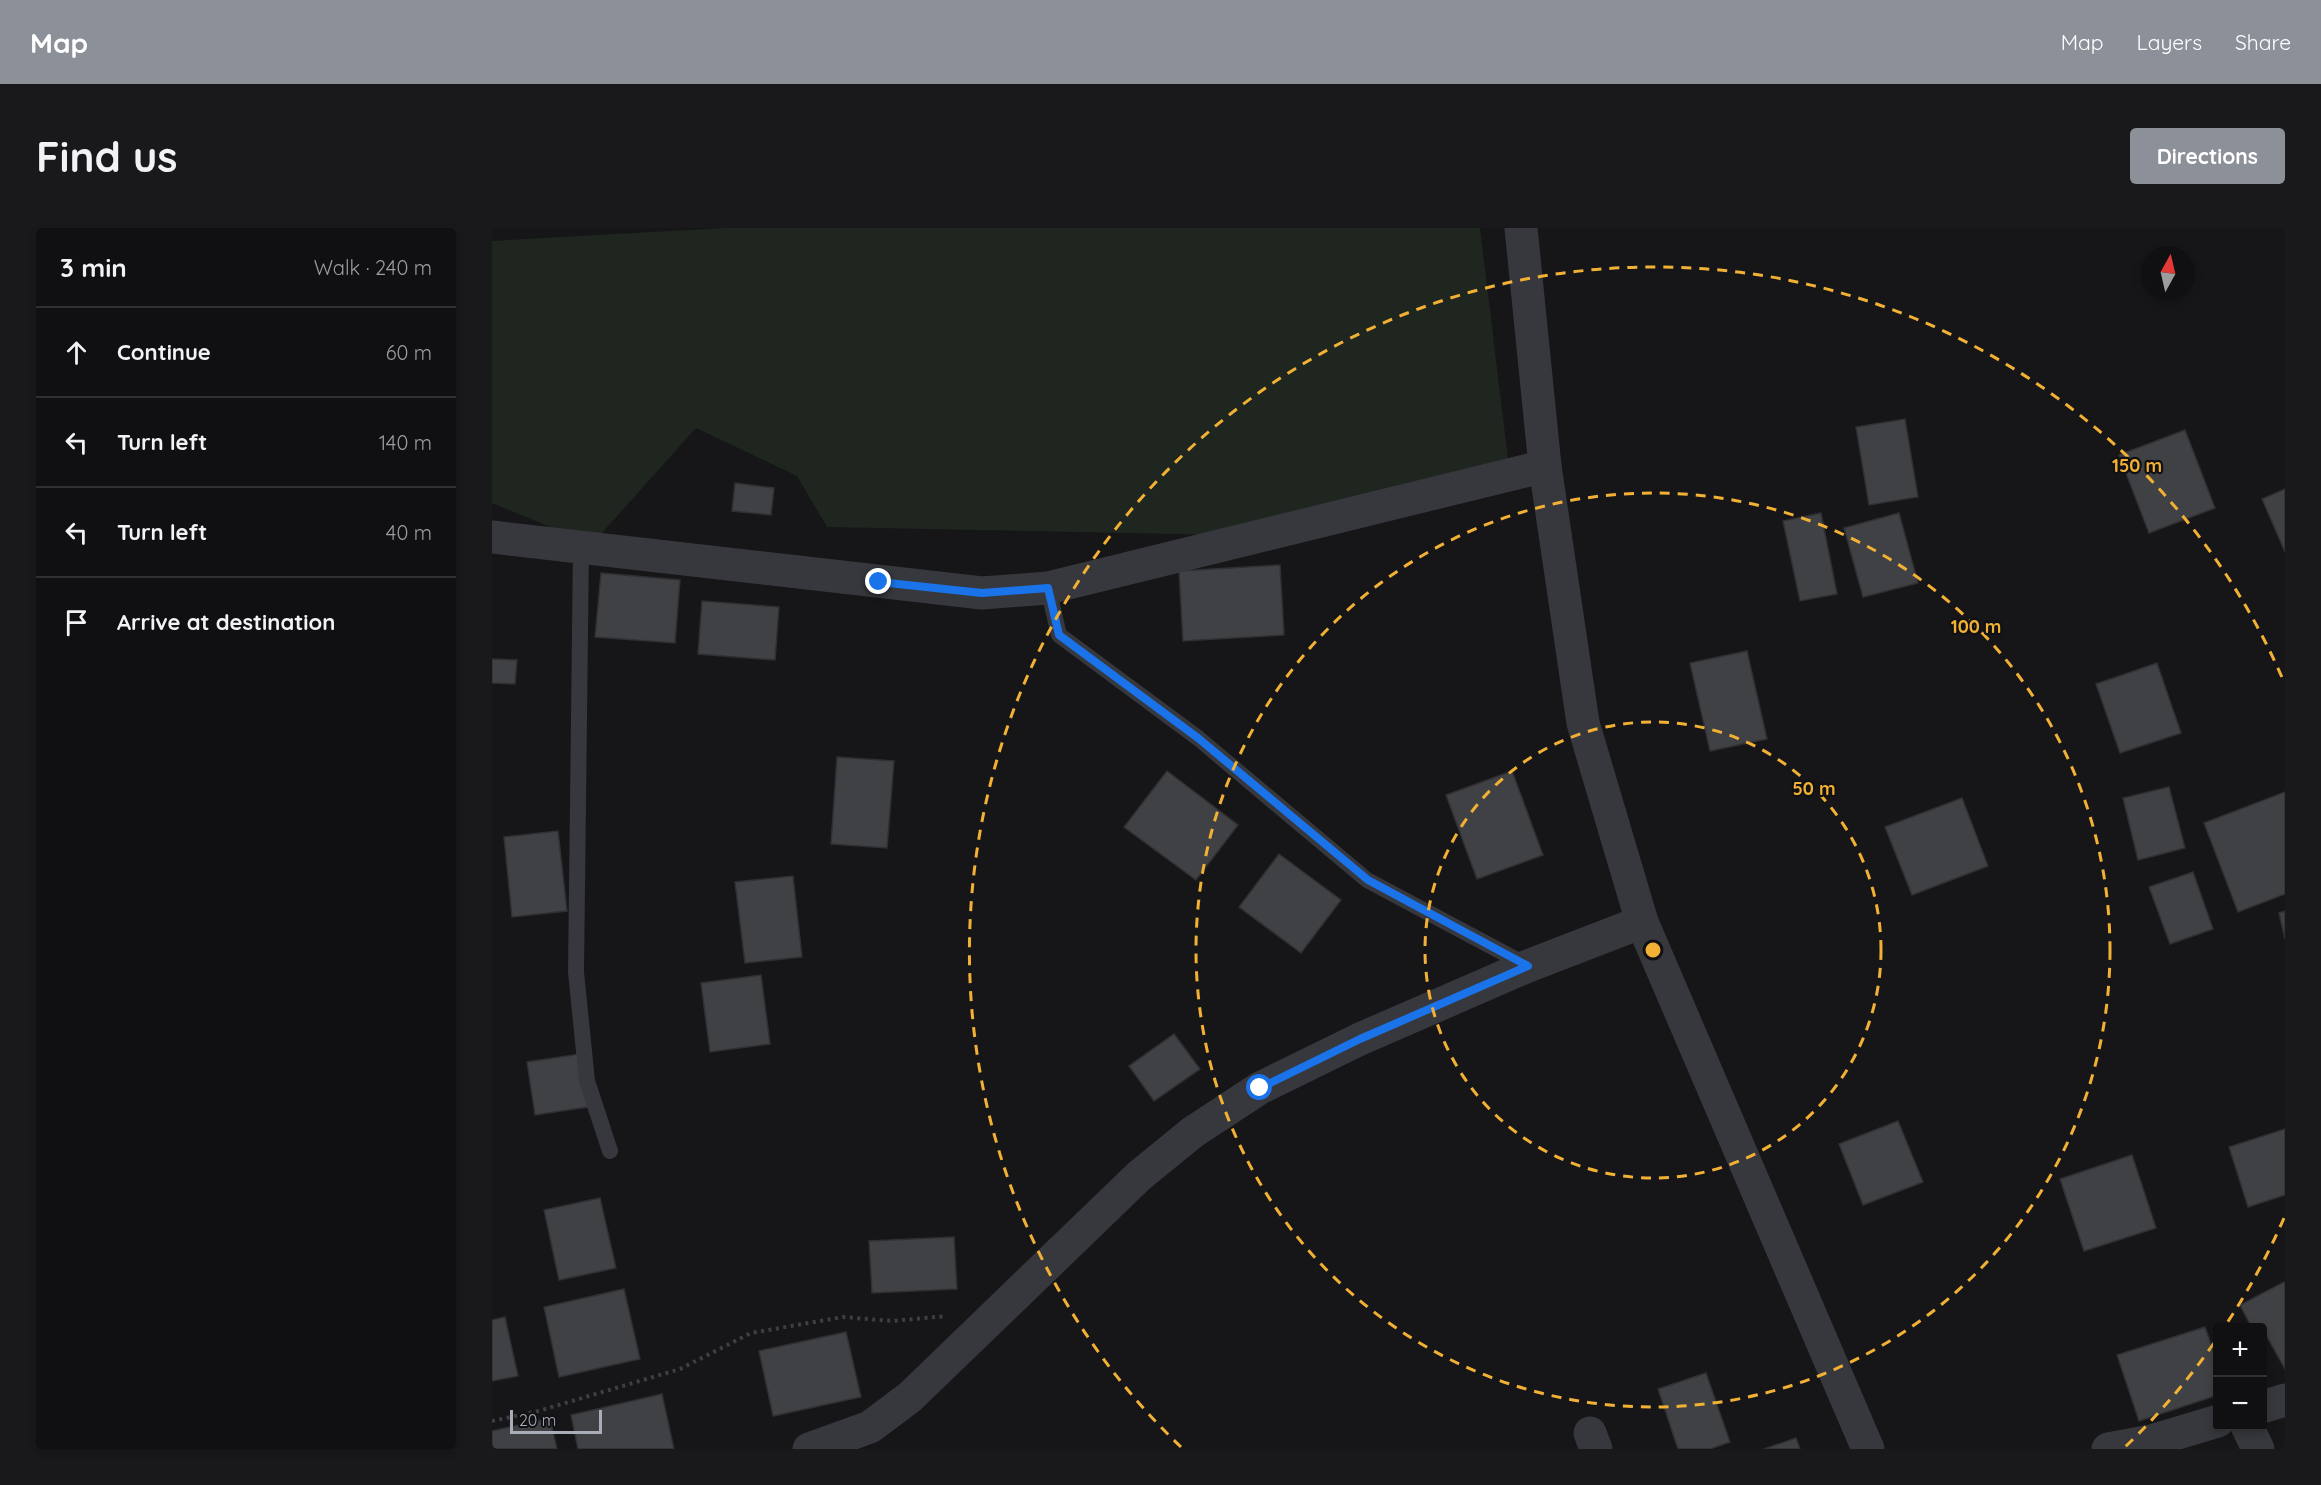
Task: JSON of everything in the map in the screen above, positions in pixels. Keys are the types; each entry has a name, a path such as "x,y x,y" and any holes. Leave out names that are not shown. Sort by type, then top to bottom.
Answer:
{"street":[{"path":"1521,228 1545,466 1582,723 1642,922 1868,1449"},
{"path":"492,537 982,593 1048,588 1545,466"},
{"path":"809,1449 870,1427 910,1397 1139,1176 1193,1132 1260,1088 1360,1039 1528,966 1642,922"},
{"path":"2267,1405 2285,1400"},
{"path":"2108,1449 2151,1441 2213,1422"},
{"path":"2249,1431 2258,1449"}],"lane":[{"path":"581,547 576,972 587,1081 610,1151"},
{"path":"1048,588 1059,635 1198,738 1368,880 1528,966"}],"path":[{"path":"492,1421 535,1412 680,1369 751,1333 843,1317 892,1321 996,1312"}],"shaded area":[{"path":"725,228 1480,228 1508,459 1225,535 827,527 797,476 696,428 592,544 492,503 492,241"}],"building":[{"path":"1905,419 1918,497 1869,505 1856,427"},
{"path":"2185,430 2215,508 2149,533 2119,455"},
{"path":"735,483 774,488 771,515 732,511"},
{"path":"2285,489 2285,552 2262,499"},
{"path":"1821,513 1837,594 1800,601 1783,521"},
{"path":"1899,513 1918,583 1863,597 1844,528"},
{"path":"1280,565 1284,635 1183,641 1179,571"},
{"path":"601,573 680,580 675,643 595,637"},
{"path":"702,601 779,607 775,660 698,654"},
{"path":"1747,651 1767,739 1710,751 1690,663"},
{"path":"492,659 517,660 515,684 492,683"},
{"path":"2157,663 2181,733 2120,753 2096,684"},
{"path":"837,757 894,761 887,848 831,844"},
{"path":"1167,771 1238,825 1196,880 1124,827"},
{"path":"1512,771 1543,855 1477,879 1446,795"},
{"path":"2169,787 2185,848 2138,860 2123,798"},
{"path":"2285,792 2285,894 2238,912 2204,823"},
{"path":"1962,798 1988,866 1912,895 1885,827"},
{"path":"558,831 567,911 512,917 504,837"},
{"path":"1279,854 1341,900 1301,953 1239,907"},
{"path":"2193,872 2213,929 2170,944 2149,887"},
{"path":"793,876 802,957 745,963 735,882"},
{"path":"2285,911 2285,939 2279,913"},
{"path":"761,975 770,1044 710,1052 701,983"},
{"path":"1174,1034 1200,1069 1154,1101 1129,1066"},
{"path":"580,1054 588,1107 535,1115 527,1062"},
{"path":"1898,1121 1923,1182 1863,1205 1839,1144"},
{"path":"2285,1129 2285,1195 2248,1207 2229,1147"},
{"path":"2132,1155 2156,1228 2084,1251 2060,1179"},
{"path":"600,1198 616,1268 559,1280 544,1210"},
{"path":"954,1237 957,1289 872,1293 869,1241"},
{"path":"2284,1282 2285,1369 2267,1337 2267,1323 2249,1323 2240,1305"},
{"path":"624,1289 640,1359 559,1377 544,1307"},
{"path":"505,1317 518,1376 492,1381 492,1320"},
{"path":"2205,1327 2213,1350 2213,1397 2139,1421 2117,1355"},
{"path":"846,1332 861,1397 773,1416 759,1351"},
{"path":"1706,1373 1730,1442 1710,1449 1678,1449 1658,1389"},
{"path":"662,1394 674,1449 578,1449 571,1415"},
{"path":"550,1418 557,1449 492,1449 492,1431"},
{"path":"1796,1438 1800,1449 1764,1449"}],"route":[{"path":"879,582 982,593 1048,588 1059,635 1198,738 1368,880 1528,966 1360,1039 1260,1088"}]}
